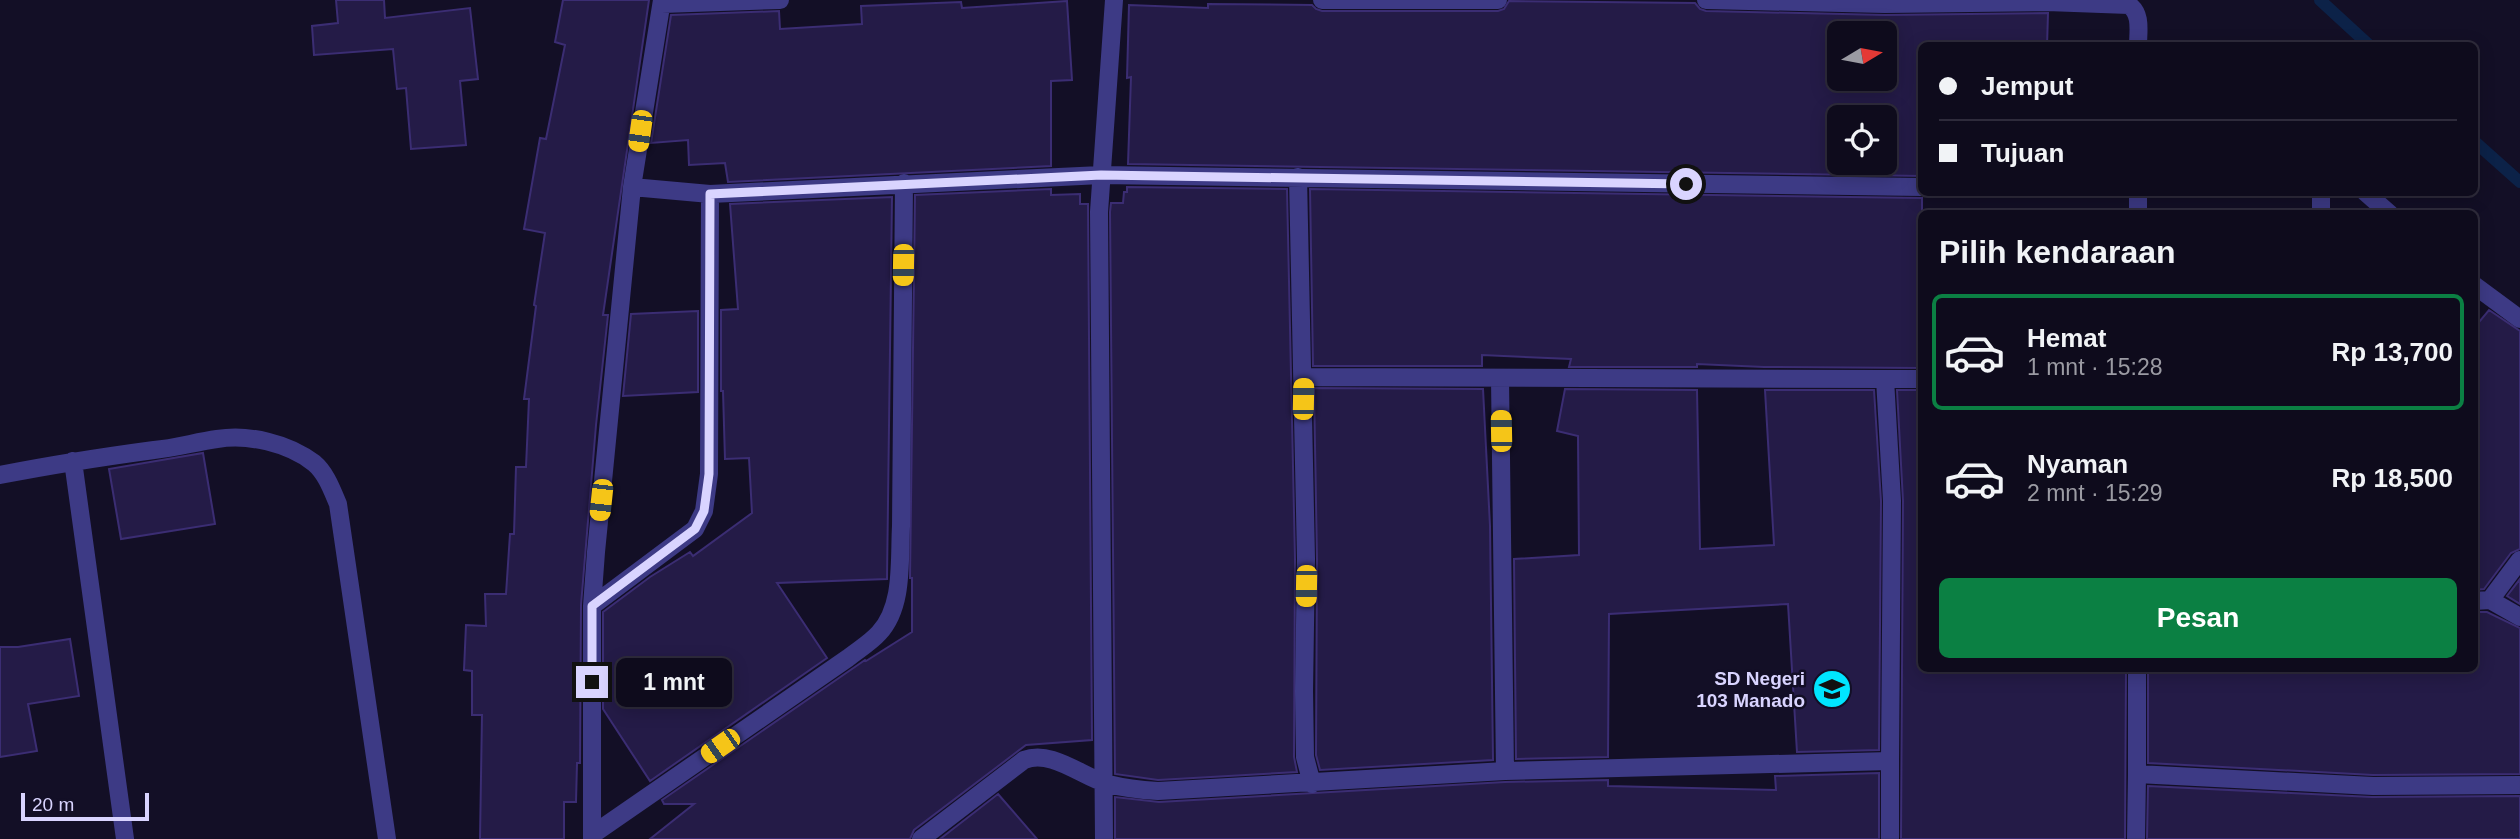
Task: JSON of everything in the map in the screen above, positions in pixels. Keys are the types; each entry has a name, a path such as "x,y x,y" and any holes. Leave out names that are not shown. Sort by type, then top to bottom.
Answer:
{"street":[{"path":"592,837 592,606 632,187 662,2 780,0"},
{"path":"1104,839 1099,212 1114,0"},
{"path":"1322,0 1498,0"},
{"path":"1706,0 1885,4 2047,1 2129,5 2138,15 2138,42"},
{"path":"632,187 710,194 1101,175 1918,187"},
{"path":"1298,177 1306,559 1304,691 1306,757 1312,784"},
{"path":"592,837 858,650 888,622 899,580 904,183"},
{"path":"592,606 695,529 704,511 709,474 710,194"},
{"path":"2370,196 2385,210"},
{"path":"2478,288 2520,319"},
{"path":"1303,377 1918,379"},
{"path":"1500,379 1505,771"},
{"path":"1885,379 1892,501 1890,839"},
{"path":"0,475 220,438 262,439 315,463 329,481 338,504 387,839"},
{"path":"73,461 125,839"},
{"path":"2520,559 2482,600 2520,617"},
{"path":"2136,839 2137,672"},
{"path":"921,839 1024,760 1031,758 1056,762 1105,783 1158,792 1505,771 1890,761"},
{"path":"2137,774 2373,786 2520,785"}],"building":[{"path":"336,0 384,0 385,18 470,8 478,79 460,81 466,145 411,149 406,88 397,89 393,49 314,55 312,26 338,23"},
{"path":"563,0 649,0 603,315 608,315 581,605 580,763 577,763 576,802 564,802 564,839 480,839 482,715 472,715 472,671 464,670 466,625 486,626 485,594 506,594 510,534 514,534 516,467 526,467 529,399 524,399 545,233 524,229 540,138 546,139 565,45 555,42"},
{"path":"1067,1 1072,80 1051,81 1051,166 728,182 725,163 689,165 688,140 651,143 671,15 779,11 780,29 862,24 861,6 961,2 962,8"},
{"path":"1509,1 1695,3 1706,11 1885,15 2048,13 2047,42 1918,42 1918,176 1856,175 1897,175 1897,105 1827,105 1827,175 1128,164 1131,77 1127,78 1129,5 1208,8 1208,4 1312,5 1322,11 1498,11 1504,9"},
{"path":"1127,187 1287,189 1295,559 1294,757 1297,772 1158,780 1115,774 1110,212 1111,203 1123,203"},
{"path":"1051,189 1051,195 1080,194 1080,204 1088,204 1092,740 1026,745 914,830 910,839 650,839 694,804 664,804 662,800 865,660 912,632 910,578 915,195"},
{"path":"1310,189 1922,198 1922,210 1918,210 1918,368 1697,364 1697,367 1569,367 1571,359 1482,355 1482,366 1313,366"},
{"path":"892,197 887,579 777,583 827,658 650,781 603,709 603,612 650,577 690,552 693,556 752,513 749,458 725,459 721,391 721,310 738,309 730,204"},
{"path":"2489,310 2520,331 2520,549 2511,553 2484,589 2478,590 2478,323"},
{"path":"698,311 698,392 623,396 631,314"},
{"path":"1314,388 1483,389 1490,526 1493,760 1320,770 1316,755"},
{"path":"1565,389 1697,390 1700,549 1774,545 1765,390 1874,390 1881,501 1879,750 1797,752 1788,604 1609,614 1608,757 1516,759 1514,559 1579,555 1578,436 1557,431"},
{"path":"1897,390 1918,390 1918,672 2126,672 2125,839 1901,839 1903,501"},
{"path":"203,453 215,524 121,539 109,469"},
{"path":"2520,579 2520,604 2507,596"},
{"path":"2478,612 2487,612 2520,628 2520,774 2373,775 2148,763 2148,672 2478,672"},
{"path":"70,639 79,696 28,704 37,751 0,757 0,647"},
{"path":"1879,773 1879,839 1115,839 1115,797 1159,802 1505,782 1608,780 1608,786 1776,790 1775,776"},
{"path":"2148,786 2372,797 2520,796 2520,839 2147,839"},
{"path":"998,794 1037,839 940,839"}],"waterway":[{"path":"2320,0 2366,42"},
{"path":"2478,145 2520,182"}],"place":[{"name":"SD Negeri 103 Manado","path":"1832,689"}],"route":[{"path":"592,682 592,606 695,529 704,511 709,474 710,194 1101,175 1686,184"}]}
